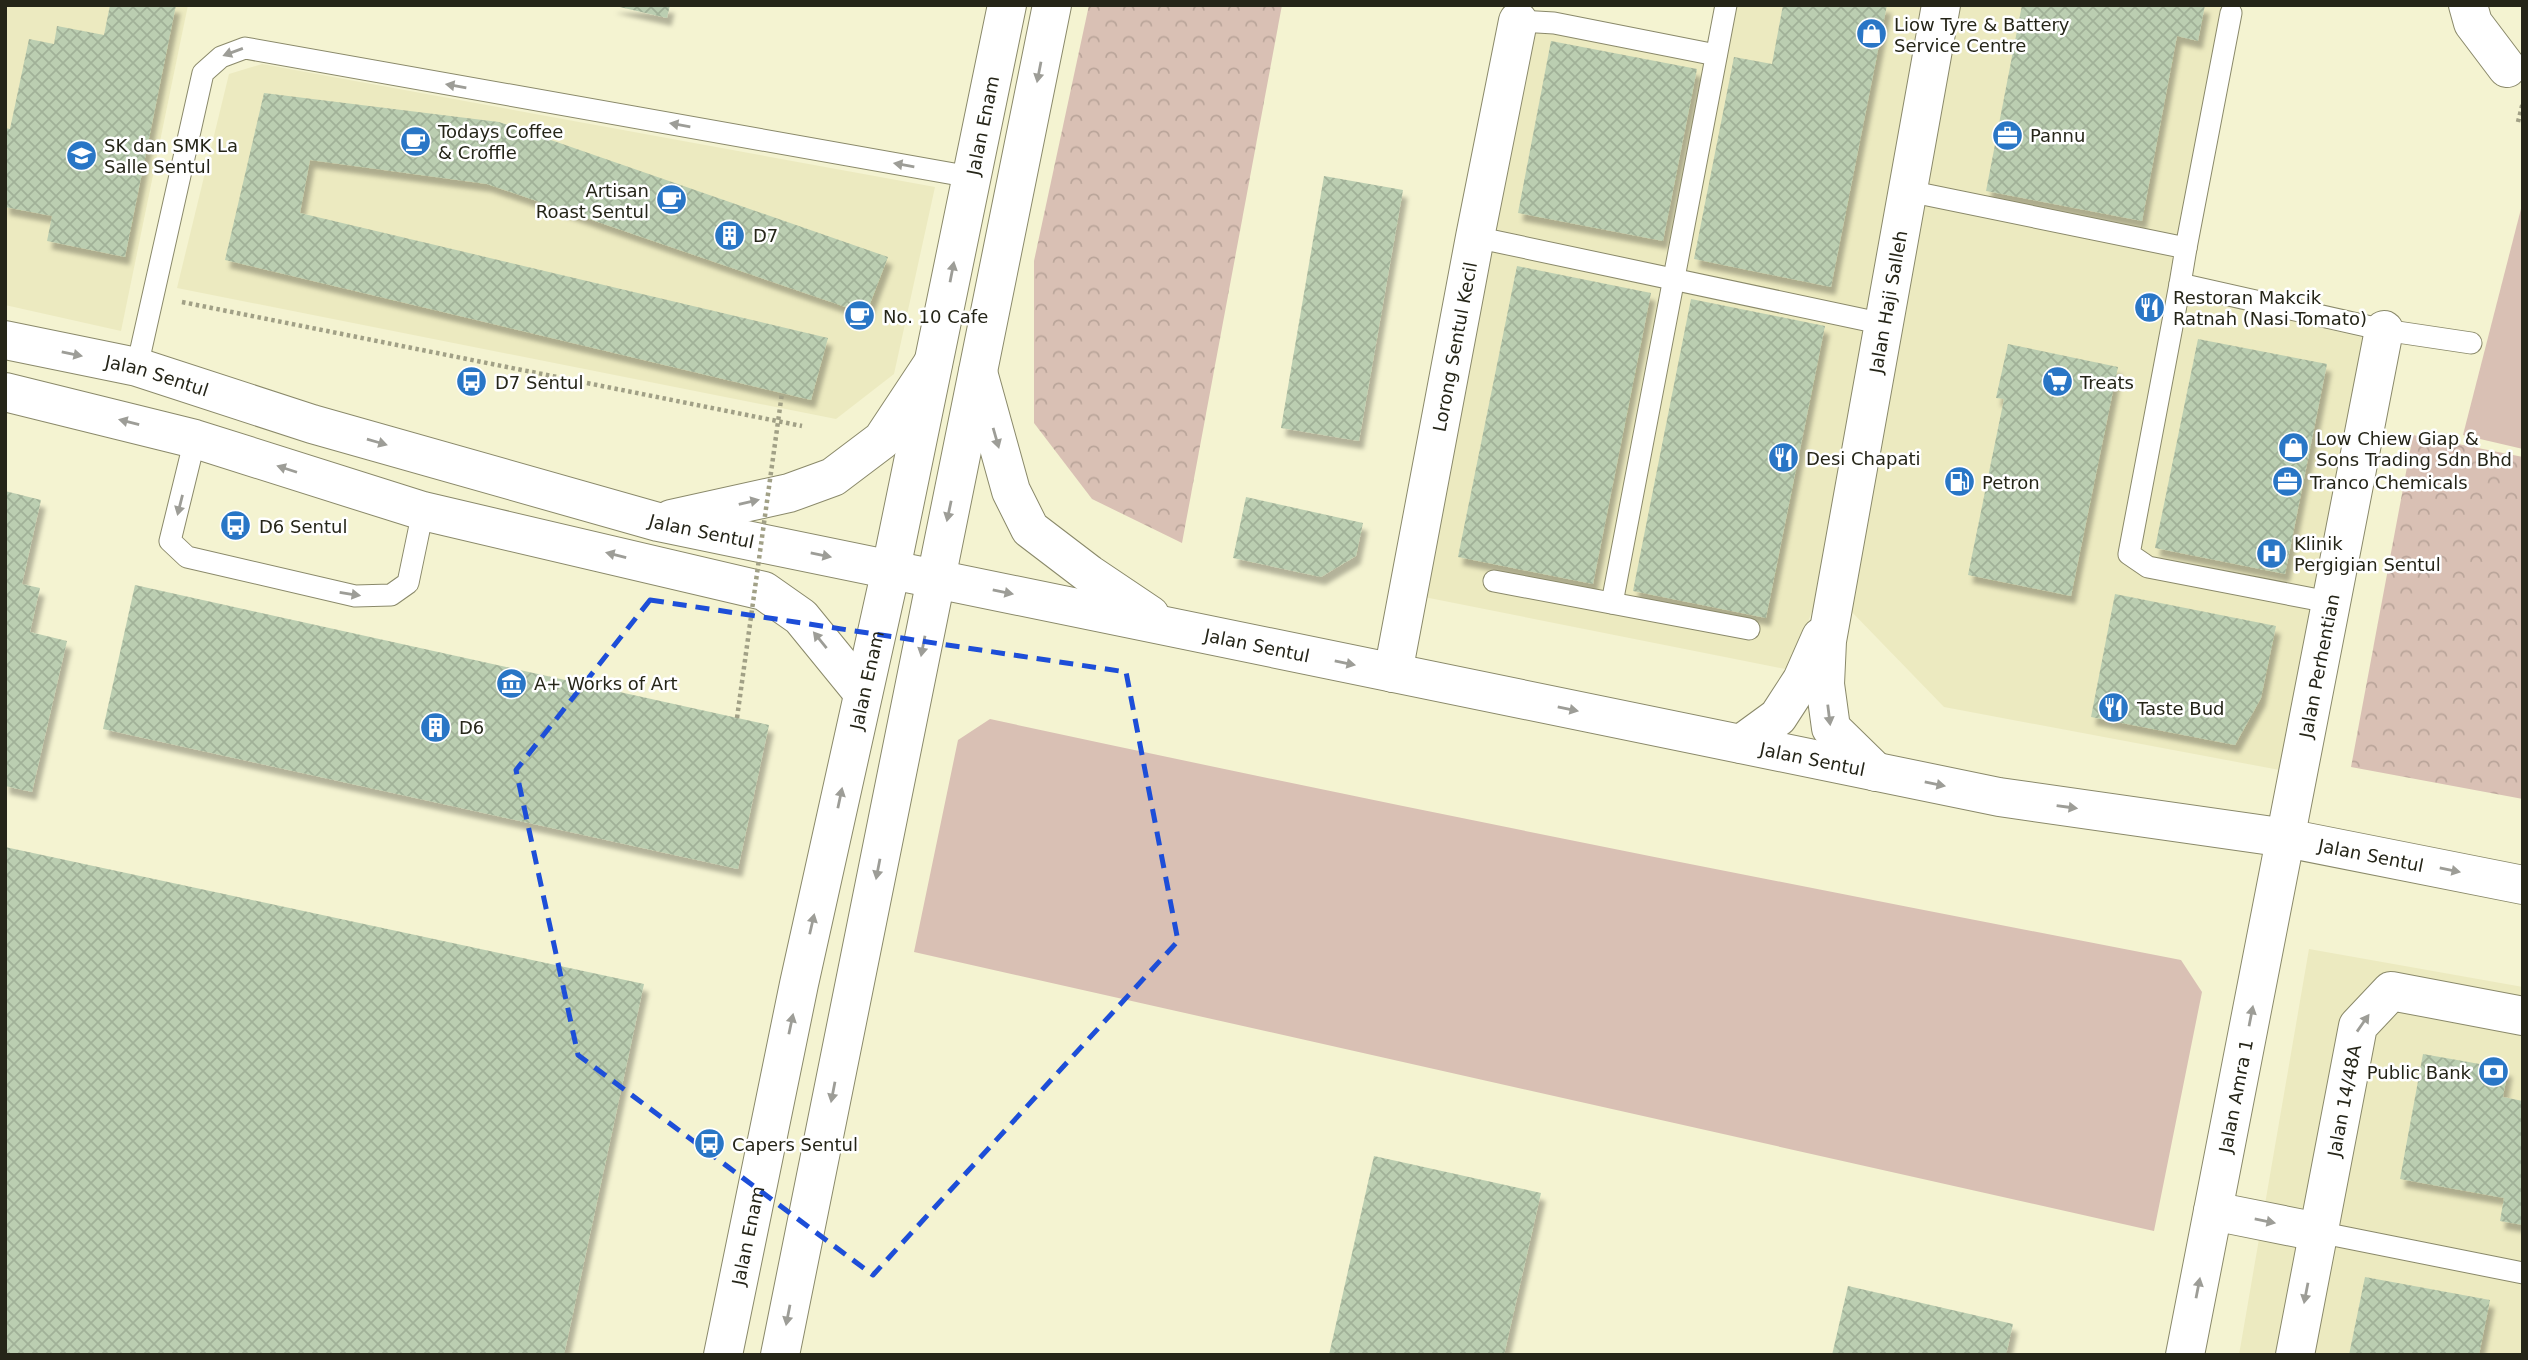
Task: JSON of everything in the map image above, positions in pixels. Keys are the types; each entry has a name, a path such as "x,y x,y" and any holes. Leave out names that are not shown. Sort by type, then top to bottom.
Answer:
{"main road":[{"name":"Jalan Enam","path":"723,1355 799,984 891,569 1007,5"},
{"path":"780,1355 1052,5"},
{"name":"Jalan Haji Salleh","path":"1876,772 1830,728 1825,684 1827,641 1941,5"},
{"path":"2468,5 2473,23 2518,81"},
{"name":"Lorong Sentul Kecil","path":"1393,673 1518,20"},
{"name":"Jalan Perhentian","path":"2287,838 2329,603 2384,330"},
{"name":"Jalan Sentul","path":"5,340 137,368 312,424 658,522 1999,797 2287,838 2523,885"},
{"path":"658,522 789,493 833,477 882,440 933,363"},
{"path":"978,372 1011,491 1030,529 1089,574 1166,626"},
{"path":"5,392 195,439 423,511 764,591 800,617 863,693"},
{"name":"Jalan Haji Salleh","path":"1741,744 1778,717 1802,680 1820,640 1834,598"},
{"name":"Jalan Amra 1","path":"2185,1355 2287,838"},
{"name":"Jalan 14/48A","path":"2318,1231 2358,1026 2391,991 2523,1016"},
{"path":"2213,1210 2318,1231 2295,1355"}],"lane":[{"path":"1612,603 1726,5"},
{"path":"2231,13 2129,554 2148,567 2329,603"},
{"path":"1518,20 1554,23 1716,55"},
{"path":"137,368 203,73 220,57 245,48 971,177"},
{"path":"1908,191 2186,248"},
{"path":"1475,237 1884,324"},
{"path":"2180,284 2384,330 2472,342"},
{"path":"195,439 170,541 187,557 355,596 391,595 408,583 423,511"},
{"path":"1494,581 1749,629"},
{"path":"2318,1231 2523,1273"}],"path":[{"path":"2518,81 2518,122"},
{"path":"153,297 802,426"},
{"path":"737,718 782,393"}],"highlighted area":[{"path":"650,600 1126,672 1178,941 873,1275 578,1055 516,770"}],"shaded area":[{"name":"SK dan SMK La Salle Sentul","path":"5,5 188,5 121,331 5,305"},
{"path":"1735,5 1926,5 1820,590 1790,670 1424,597 1530,30 1723,65"},
{"path":"1956,5 2221,5 2170,293 2365,338 2285,771 1944,707 1847,607"},
{"path":"262,64 935,187 894,374 836,419 177,288 229,74"},
{"path":"2309,949 2523,987 2523,1355 2239,1355"}],"green space":[{"path":"1089,5 1282,5 1182,543 1092,499 1034,423 1034,261"},
{"path":"2523,201 2523,449 2463,435"},
{"path":"2413,435 2523,457 2523,799 2351,767"},
{"path":"990,719 1585,843 2181,960 2202,992 2154,1231 914,952 958,740"}],"building":[{"name":"SK dan SMK La Salle Sentul","path":"110,5 176,5 125,257 47,241 52,216 5,207 5,128 10,129 29,39 54,44 57,26 104,35"},
{"path":"611,5 670,5 667,18"},
{"path":"1783,5 1887,5 1831,287 1694,259 1734,57 1772,64"},
{"path":"2022,5 2205,5 2198,41 2177,36 2142,221 1986,191"},
{"path":"1551,41 1697,69 1663,241 1518,213"},
{"name":"D7","path":"264,93 499,122 888,257 866,314 487,184 310,160 300,213 828,338 811,400 225,260"},
{"path":"1324,176 1403,190 1359,441 1281,428"},
{"path":"1517,266 1651,293 1593,584 1458,557"},
{"path":"1691,299 1825,326 1766,618 1633,591"},
{"path":"2198,339 2327,364 2285,574 2155,548"},
{"path":"2008,344 2118,367 2071,596 1968,575 2004,399 1996,398"},
{"path":"5,491 41,500 22,584 40,588 30,632 67,641 32,792 5,786"},
{"path":"1246,497 1363,523 1356,556 1321,577 1233,558"},
{"name":"D6","path":"135,585 769,725 738,869 103,729"},
{"path":"2115,594 2276,626 2261,698 2235,745 2091,717"},
{"path":"5,847 644,984 564,1355 5,1355"},
{"path":"2423,1054 2508,1069 2503,1097 2523,1101 2523,1225 2500,1221 2504,1198 2400,1179"},
{"path":"1374,1156 1541,1193 1504,1355 1329,1355"},
{"path":"2365,1277 2490,1300 2479,1355 2349,1355"},
{"path":"1848,1286 2013,1324 2006,1355 1832,1355"}],"place":[{"name":"Liow Tyre & Battery Service Centre","path":"1871,34"},
{"name":"Pannu","path":"2007,135"},
{"name":"Todays Coffee & Croffle","path":"415,141"},
{"name":"SK dan SMK La Salle Sentul","path":"81,155"},
{"name":"Artisan Roast Sentul","path":"672,200"},
{"name":"D7","path":"730,235"},
{"name":"Restoran Makcik Ratnah (Nasi Tomato)","path":"2150,307"},
{"name":"No. 10 Cafe","path":"860,316"},
{"name":"D7 Sentul","path":"472,382"},
{"name":"Treats","path":"2057,382"},
{"name":"Low Chiew Giap & Sons Trading Sdn Bhd","path":"2293,448"},
{"name":"Desi Chapati","path":"1783,458"},
{"name":"Petron","path":"1959,482"},
{"name":"Tranco Chemicals","path":"2287,482"},
{"name":"D6 Sentul","path":"236,526"},
{"name":"Klinik Pergigian Sentul","path":"2271,553"},
{"name":"A+ Works of Art","path":"511,683"},
{"name":"Taste Bud","path":"2114,708"},
{"name":"D6","path":"436,727"},
{"name":"Public Bank","path":"2494,1072"},
{"name":"Capers Sentul","path":"709,1144"}]}
